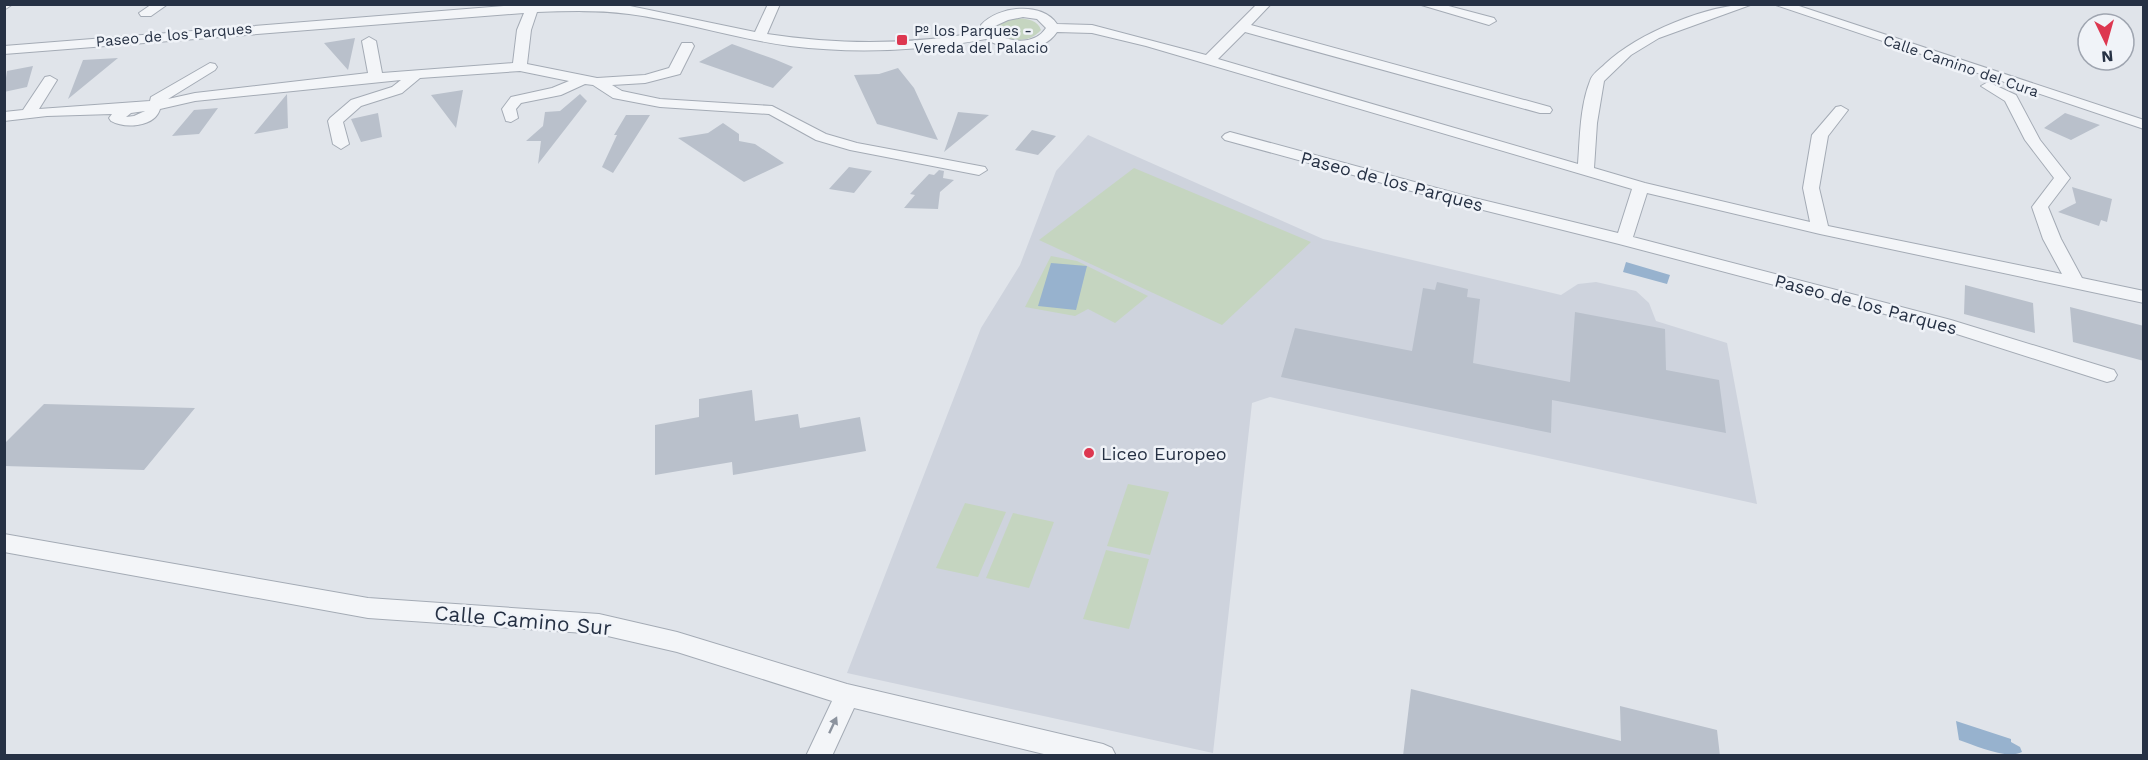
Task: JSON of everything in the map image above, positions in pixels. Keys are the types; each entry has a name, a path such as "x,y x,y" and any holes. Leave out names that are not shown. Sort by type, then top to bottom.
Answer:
{"street":[{"name":"Paseo de los Parques","path":"146,13 162,4"},
{"path":"344,21 348,4"},
{"path":"759,37 774,4"},
{"path":"1209,60 1264,4"},
{"path":"1424,4 1490,21"},
{"path":"1586,169 1589,123 1597,80 1626,52 1654,36 1747,4"},
{"name":"Calle Camino del Cura","path":"1779,4 2144,125"},
{"name":"Paseo de los Parques","path":"4,50 344,21 586,7 676,17 759,37 812,45 903,46 957,41 988,35"},
{"path":"520,67 524,30 532,9"},
{"path":"1023,9 1040,16 1052,24 1053,28 1045,39 1025,44 1002,43 988,35 988,25 993,20 1023,9"},
{"path":"1242,27 1545,110"},
{"path":"1053,28 1092,29 1209,60 1641,187 1820,229 2144,297"},
{"path":"369,41 376,77"},
{"path":"149,106 195,97 376,77 520,67 591,81 645,79 675,71 687,46"},
{"path":"1881,52 1904,56 1994,88 2011,98 2019,119 2036,149 2062,178 2040,207 2052,238 2076,283"},
{"name":"Paseo de los Parques","path":"27,115 106,108 126,109 117,115 118,121 129,122 153,112 149,106 210,67"},
{"path":"341,144 335,121 342,114 356,103 397,90 417,74"},
{"path":"4,117 27,115 50,80"},
{"path":"511,118 509,109 516,100 556,92 591,81 618,95 660,103 772,110 821,137 855,147 980,170"},
{"path":"1820,229 1811,188 1820,135 1841,110"},
{"name":"Paseo de los Parques","path":"1230,137 1461,200 1944,324 2107,375"},
{"path":"1624,240 1641,187"},
{"name":"Calle Camino Sur","path":"4,543 368,608 599,624 677,642 847,695 1103,756"},
{"path":"819,756 847,695"}],"shaded area":[{"name":"Liceo Europeo","path":"1088,135 1323,239 1561,295 1578,284 1596,282 1636,291 1649,303 1656,321 1727,343 1757,504 1270,397 1252,403 1213,753 847,673 981,328 1020,265 1056,171"}],"green space":[{"path":"1011,19 1033,21 1041,30 1031,38 1019,40 996,34 995,27"},
{"path":"1134,168 1311,242 1222,325 1039,240"},
{"path":"1051,256 1077,261 1148,296 1115,323 1088,309 1075,316 1025,307"},
{"path":"1128,484 1169,492 1150,555 1107,546"},
{"path":"965,503 1006,512 978,577 936,568"},
{"path":"1013,513 1054,522 1029,588 986,578"},
{"path":"1106,550 1149,559 1129,629 1083,619"}],"water":[{"path":"1626,262 1670,275 1667,284 1623,272"},
{"path":"1051,263 1087,266 1076,310 1038,306"},
{"path":"1956,721 2011,739 2011,742 2020,747 2022,752 2000,753 1959,740"}],"building":[{"path":"355,38 348,70 324,43"},
{"path":"732,44 793,67 773,88 699,62"},
{"path":"118,58 68,99 83,60"},
{"path":"33,66 27,87 4,92 7,71"},
{"path":"898,68 914,88 938,140 877,124 854,75 879,74"},
{"path":"463,90 456,128 431,95"},
{"path":"287,94 288,128 254,134"},
{"path":"580,94 587,101 538,164 541,141 526,141 543,126 545,112 560,111"},
{"path":"218,108 199,134 172,136 194,110"},
{"path":"958,112 989,115 944,152"},
{"path":"378,113 382,137 361,142 351,119"},
{"path":"2065,113 2100,125 2071,140 2044,128"},
{"path":"626,115 650,115 613,173 602,167 617,135 614,135"},
{"path":"723,123 739,134 739,141 755,144 784,163 744,182 678,138 708,133"},
{"path":"1032,130 1056,136 1038,155 1015,150"},
{"path":"849,167 872,171 854,193 829,189"},
{"path":"939,170 944,171 943,178 954,180 940,192 938,209 904,208 915,195 910,194 929,174 934,175"},
{"path":"2072,187 2112,199 2107,222 2101,220 2099,226 2058,212 2076,203"},
{"path":"1437,282 1468,289 1467,297 1480,299 1473,363 1570,382 1575,312 1665,329 1666,370 1719,380 1726,433 1552,400 1551,433 1281,377 1295,328 1412,351 1423,288 1435,290"},
{"path":"1965,285 2033,303 2035,333 1964,314"},
{"path":"2070,307 2144,326 2144,361 2073,342"},
{"path":"752,390 755,421 798,414 800,428 860,417 866,451 733,475 732,462 655,475 655,425 699,417 699,399"},
{"path":"44,404 195,408 144,470 4,466 4,444"},
{"path":"1411,689 1621,741 1620,706 1717,730 1720,756 1403,756"}],"place":[{"name":"Pº los Parques - Vereda del Palacio","path":"902,40"},
{"name":"Liceo Europeo","path":"1089,453"}]}
